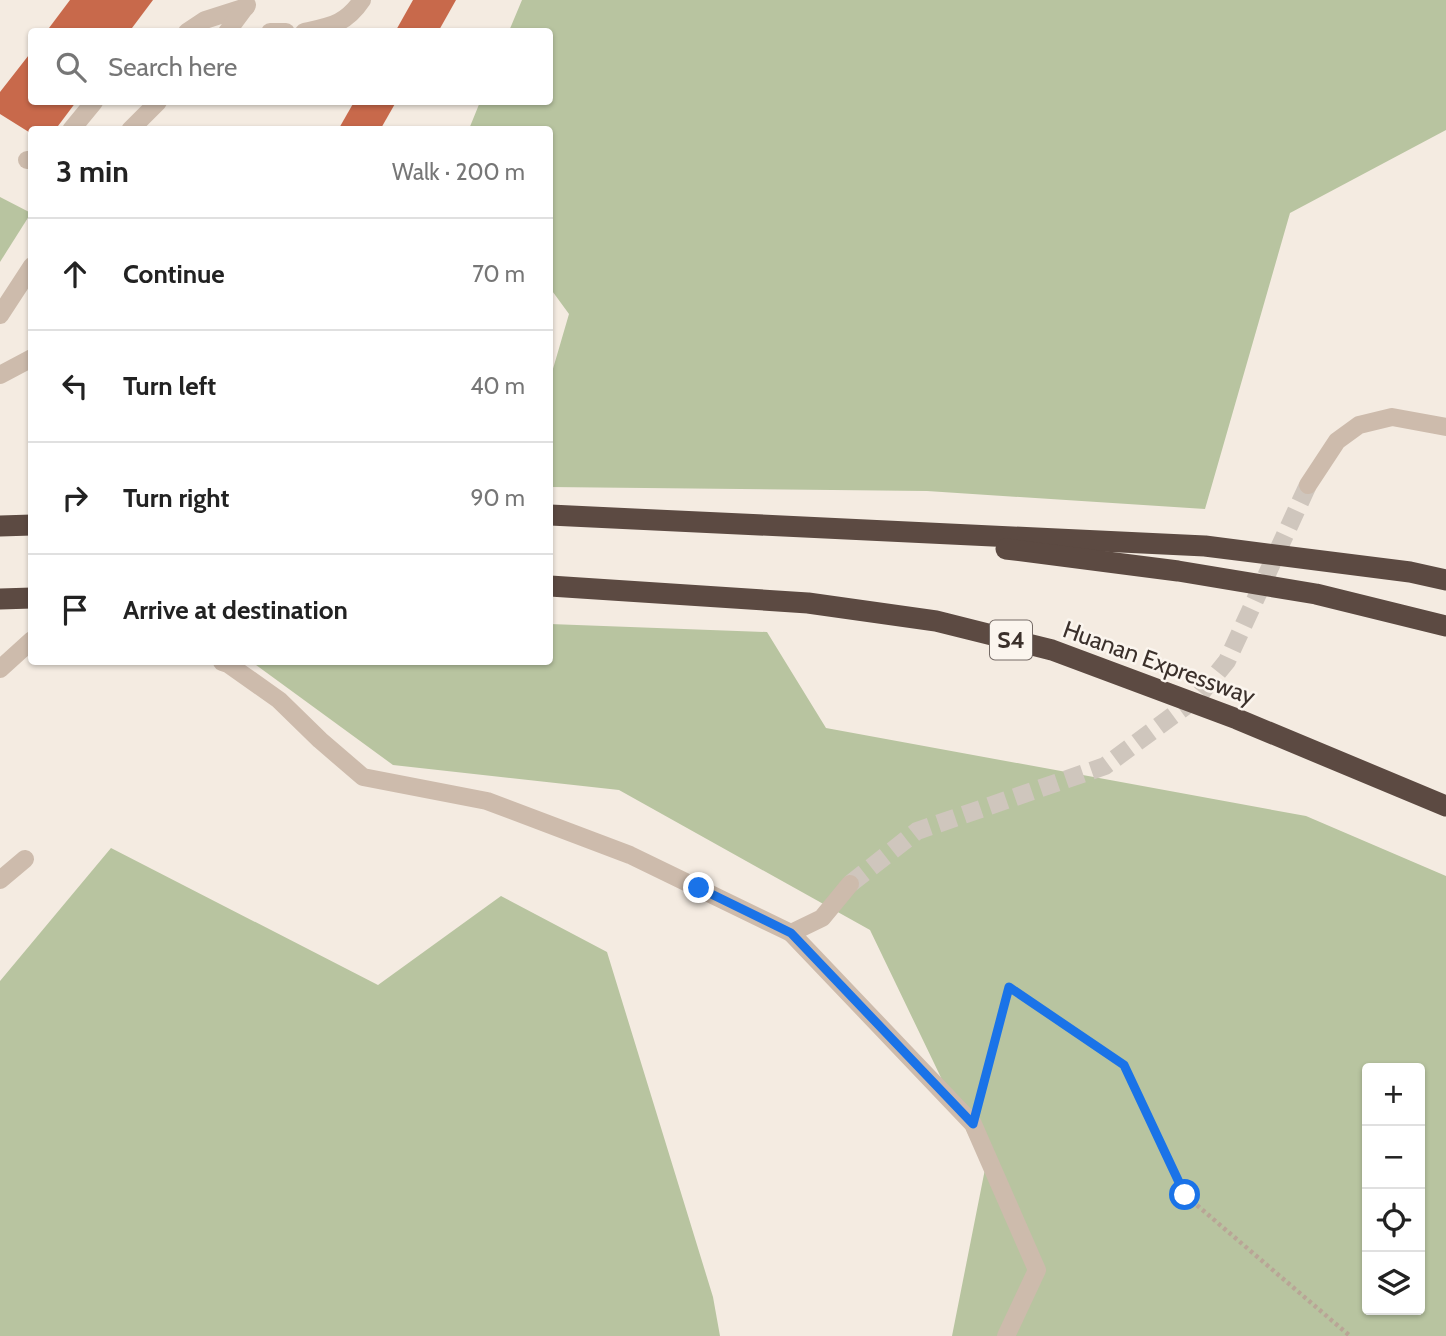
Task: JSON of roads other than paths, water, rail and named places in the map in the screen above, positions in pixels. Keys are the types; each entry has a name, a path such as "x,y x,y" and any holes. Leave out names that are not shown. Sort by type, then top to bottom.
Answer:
{"highway":[{"path":"553,515 1205,546 1410,572 1446,580"},
{"path":"0,526 28,525"},
{"path":"844,529 1178,571 1316,594 1446,626"},
{"name":"Huanan Expressway","path":"553,586 808,603 936,621 1052,650 1237,719 1446,806"},
{"path":"0,599 28,598"}],"street":[{"path":"323,28 352,15 362,0"},
{"path":"193,28 205,20 249,4"},
{"path":"230,28 249,4"},
{"path":"74,126 92,105"},
{"path":"135,126 155,105"},
{"path":"0,315 28,271"},
{"path":"0,375 28,360"},
{"path":"1308,485 1337,441 1359,425 1392,417 1446,427"},
{"path":"0,669 28,644"},
{"path":"229,665 279,701 363,777 487,801 630,855 791,933 973,1124 1037,1270 1006,1336"},
{"path":"0,880 25,859"},
{"path":"791,933 822,918 850,884"}],"tunnel":[{"path":"850,884 917,831 1105,766 1198,697 1227,661 1308,485"}]}
